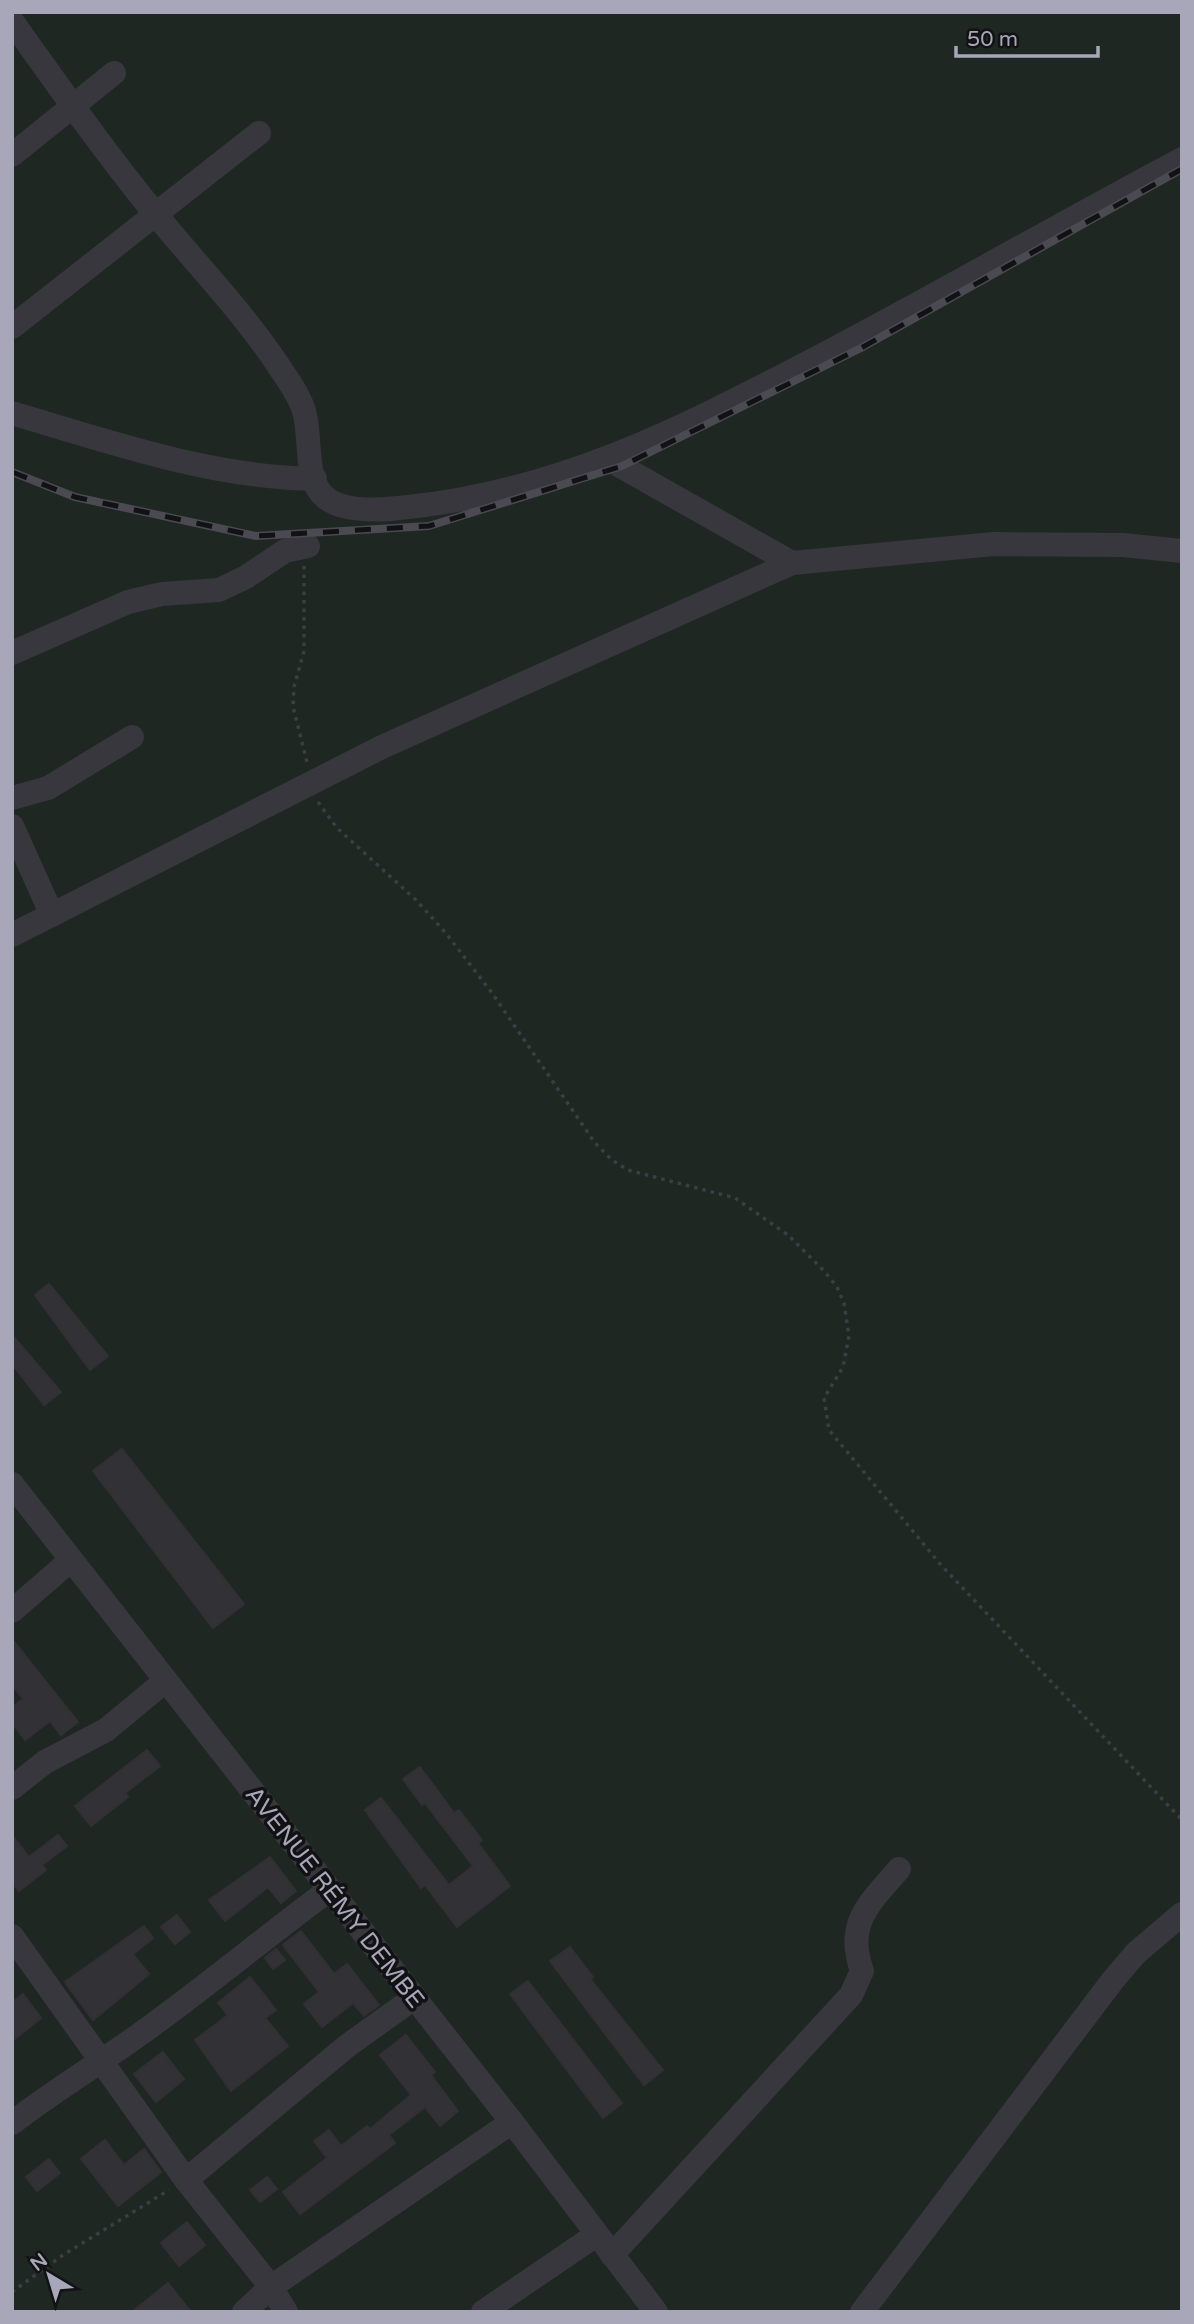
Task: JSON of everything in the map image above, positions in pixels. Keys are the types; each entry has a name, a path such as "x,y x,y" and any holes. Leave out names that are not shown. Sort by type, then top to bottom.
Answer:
{"street":[{"path":"12,21 73,107 155,213 255,330 298,396 307,421 315,478 325,497 338,504 389,509 477,497 608,459 708,413 872,329 1180,159"},
{"path":"12,155 114,73"},
{"path":"12,327 259,133"},
{"path":"13,412 214,468 252,474 315,478"},
{"path":"608,459 792,563"},
{"path":"12,935 382,747 792,563 994,544 1123,545 1182,551"},
{"path":"12,653 128,602 162,594 219,590 246,578 285,551 308,546"},
{"path":"12,798 48,788 132,737"},
{"path":"12,826 52,915"},
{"name":"AVENUE RÉMY DEMBE","path":"12,1484 164,1682 512,2122 656,2312"},
{"path":"12,1611 71,1560"},
{"path":"12,1788 45,1762 106,1730 164,1682"},
{"path":"612,2255 851,1995 862,1970 854,1943 855,1932 881,1891 899,1869"},
{"path":"12,2123 64,2083 102,2060 233,1966 329,1890"},
{"path":"862,2312 1113,1980 1136,1953 1182,1913"},
{"path":"12,1936 186,2180 271,2287 286,2312"},
{"path":"186,2180 347,2046 414,1998"},
{"path":"244,2312 271,2287 512,2122"},
{"path":"483,2312 596,2235"}],"path":[{"path":"308,546 304,562 303,651 294,687 294,722 316,797 330,819 416,900 469,962 595,1143 612,1160 628,1170 735,1198 788,1235 825,1272 837,1287 844,1303 849,1336 843,1367 824,1398 828,1430 941,1564 1182,1820"},
{"path":"12,2292 63,2255 186,2180"}],"shaded area":[{"path":"12,12 1182,12 1182,2312 12,2312"}],"building":[{"path":"49,1284 108,1356 90,1370 35,1295"},
{"path":"12,1335 61,1392 44,1405 12,1364"},
{"path":"122,1449 244,1604 213,1628 93,1471"},
{"path":"12,1639 78,1722 61,1735 50,1721 25,1740 12,1723 12,1707 23,1699 12,1685"},
{"path":"147,1750 160,1766 125,1793 128,1797 91,1826 75,1806"},
{"path":"420,1767 454,1813 459,1810 482,1840 478,1843 510,1886 457,1927 425,1885 421,1888 365,1810 381,1798 449,1885 473,1866 403,1779"},
{"path":"12,1835 29,1857 58,1835 67,1846 42,1865 46,1870 19,1891 12,1883"},
{"path":"270,1857 296,1891 281,1903 268,1887 225,1921 209,1900"},
{"path":"177,1915 190,1932 175,1944 161,1927"},
{"path":"144,1926 153,1938 133,1954 149,1974 93,2020 65,1982"},
{"path":"301,1931 334,1974 347,1964 379,2005 364,2016 353,2003 322,2027 304,2004 319,1992 283,1945"},
{"path":"570,1947 593,1977 590,1979 663,2070 644,2085 550,1961"},
{"path":"276,1949 285,1960 273,1969 265,1958"},
{"path":"250,1977 276,2010 265,2018 288,2046 231,2091 195,2040 228,2015 218,2003"},
{"path":"528,1981 622,2103 603,2118 510,1994"},
{"path":"23,1994 41,2018 12,2041 12,2003"},
{"path":"406,2035 435,2072 431,2075 458,2111 440,2126 425,2107 389,2135 395,2143 300,2214 283,2192 327,2158 314,2141 329,2130 341,2146 367,2126 370,2129 411,2095 380,2055"},
{"path":"163,2052 184,2079 156,2102 134,2074"},
{"path":"105,2140 124,2165 144,2149 161,2172 118,2206 81,2159"},
{"path":"49,2159 60,2173 37,2191 26,2177"},
{"path":"267,2177 277,2189 260,2202 250,2190"},
{"path":"187,2222 205,2245 179,2266 161,2243"},
{"path":"168,2283 191,2312 132,2312"}],"railway":[{"path":"12,472 75,497 256,536 429,526 622,466 861,348 1182,169"}]}
